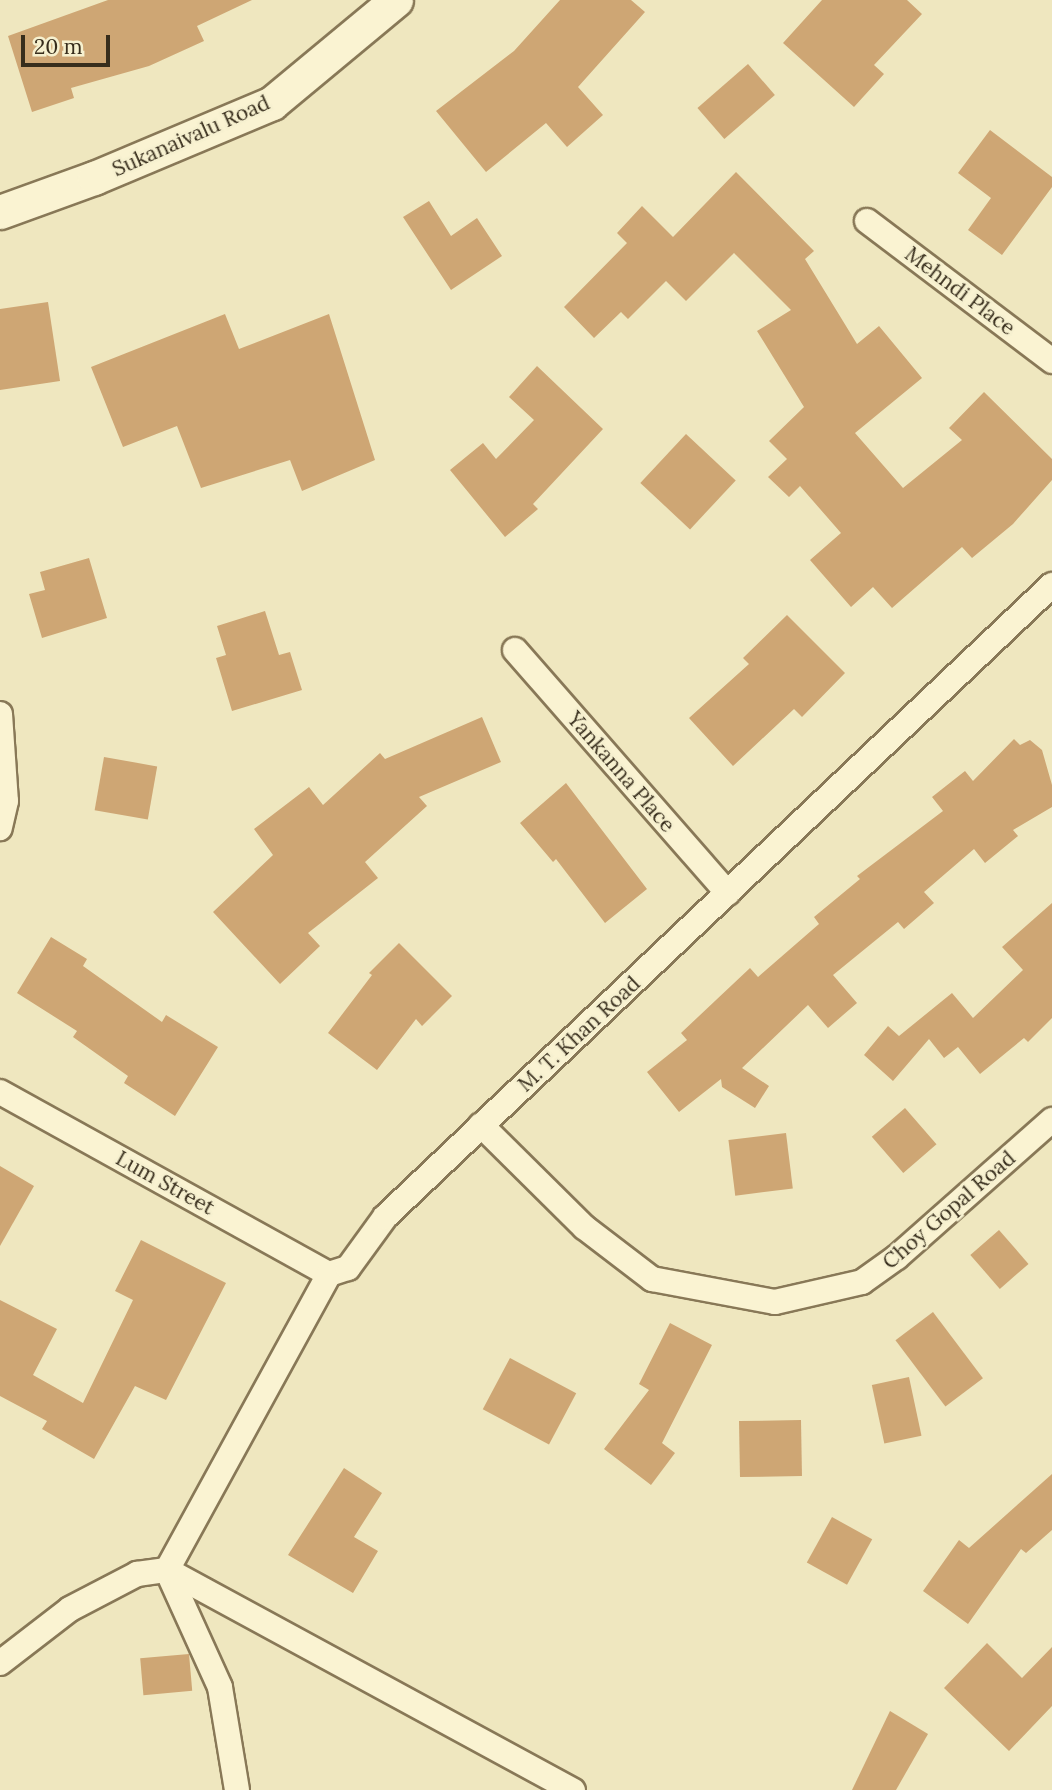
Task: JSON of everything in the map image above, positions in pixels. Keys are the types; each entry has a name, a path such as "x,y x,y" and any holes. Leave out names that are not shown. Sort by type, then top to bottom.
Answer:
{"main road":[{"name":"Sukanaivalu Road","path":"0,212 94,178 272,103 396,0"}],"street":[{"name":"Mehndi Place","path":"867,221 1052,361"},
{"name":"M. T. Khan Road","path":"167,1570 329,1273 348,1268 385,1217 1052,585"},
{"name":"Yankanna Place","path":"514,650 728,893"},
{"path":"0,714 6,801 0,828"},
{"name":"Lum Street","path":"0,1092 329,1273"},
{"name":"Choy Gopal Road","path":"481,1125 584,1227 652,1279 775,1301 862,1282 897,1257 1052,1120"},
{"path":"167,1570 220,1687 237,1790"},
{"path":"0,1663 70,1609 137,1574 167,1570 573,1790"}],"building":[{"path":"108,0 252,0 197,26 204,41 149,66 71,88 74,98 32,112 8,36"},
{"path":"560,0 631,0 645,12 578,87 603,115 567,147 546,123 486,172 436,111 514,51"},
{"path":"822,0 907,0 922,14 874,65 884,74 854,107 783,43"},
{"path":"748,64 775,95 724,139 697,108"},
{"path":"990,130 1052,177 1052,187 1002,255 968,230 991,198 958,173"},
{"path":"736,172 814,251 805,259 857,344 879,326 922,378 855,433 903,488 962,440 949,428 984,392 1052,459 1052,480 1013,524 972,558 962,547 892,608 873,587 851,607 810,560 841,533 800,486 789,497 768,477 787,459 769,441 804,407 757,331 791,310 734,253 686,301 666,281 628,319 621,312 594,338 564,307 627,243 617,233 642,206 673,237"},
{"path":"429,201 451,236 477,218 502,256 451,290 403,217"},
{"path":"48,302 60,381 0,390 0,309"},
{"path":"225,314 239,349 329,314 375,460 302,491 290,460 201,488 177,426 123,447 91,367"},
{"path":"537,366 603,429 533,504 538,509 505,537 450,470 483,443 496,459 534,420 509,397"},
{"path":"686,434 736,480 690,529 640,483"},
{"path":"89,558 107,618 42,638 29,594 45,590 40,572"},
{"path":"265,611 279,655 290,652 302,690 232,711 216,658 226,655 217,626"},
{"path":"787,615 845,673 802,717 794,709 733,766 689,718 749,664 743,658"},
{"path":"482,717 501,762 419,797 427,806 365,862 378,878 308,933 320,946 280,984 213,912 273,855 254,829 309,787 323,805 380,753 385,759"},
{"path":"1014,739 1020,745 1030,740 1042,750 1052,785 1052,807 1013,830 1018,836 985,863 974,849 924,892 934,903 904,929 898,922 833,975 857,1003 828,1028 808,1005 742,1068 769,1086 755,1108 722,1087 721,1079 679,1112 647,1072 687,1040 681,1033 750,968 758,977 819,924 814,917 860,879 857,876 943,811 932,797 965,771 973,781"},
{"path":"104,757 157,766 148,820 95,810"},
{"path":"566,783 647,889 605,923 556,859 553,862 520,823"},
{"path":"1052,903 1052,1018 1028,1042 1024,1038 980,1074 958,1047 944,1058 929,1039 893,1081 864,1055 888,1026 899,1036 952,993 973,1018 1023,970 1002,947"},
{"path":"51,937 87,959 83,966 162,1022 166,1015 218,1047 175,1116 124,1083 128,1076 73,1037 77,1031 17,993"},
{"path":"399,943 452,996 422,1026 416,1019 377,1070 328,1033 372,975 369,973"},
{"path":"905,1108 936,1144 903,1173 872,1137"},
{"path":"786,1133 793,1189 735,1196 728,1140"},
{"path":"0,1166 34,1186 0,1246"},
{"path":"999,1230 1029,1264 1000,1289 970,1255"},
{"path":"141,1240 226,1283 166,1400 135,1386 94,1459 42,1429 47,1421 0,1396 0,1300 57,1329 33,1375 83,1403 133,1300 115,1291"},
{"path":"933,1312 983,1378 945,1407 895,1340"},
{"path":"670,1323 712,1345 662,1443 675,1453 651,1485 604,1449 649,1390 639,1384"},
{"path":"510,1358 576,1393 549,1444 483,1409"},
{"path":"909,1377 921,1436 884,1444 872,1385"},
{"path":"801,1420 802,1476 740,1477 739,1421"},
{"path":"344,1468 382,1493 354,1537 378,1551 353,1593 288,1555"},
{"path":"1052,1474 1052,1530 1026,1553 1021,1549 968,1624 923,1591 959,1540 969,1548"},
{"path":"832,1517 872,1539 847,1585 807,1562"},
{"path":"987,1643 1022,1678 1052,1647 1052,1706 1009,1751 944,1688"},
{"path":"189,1654 192,1691 143,1695 140,1658"},
{"path":"890,1711 928,1734 896,1790 852,1790"}]}
